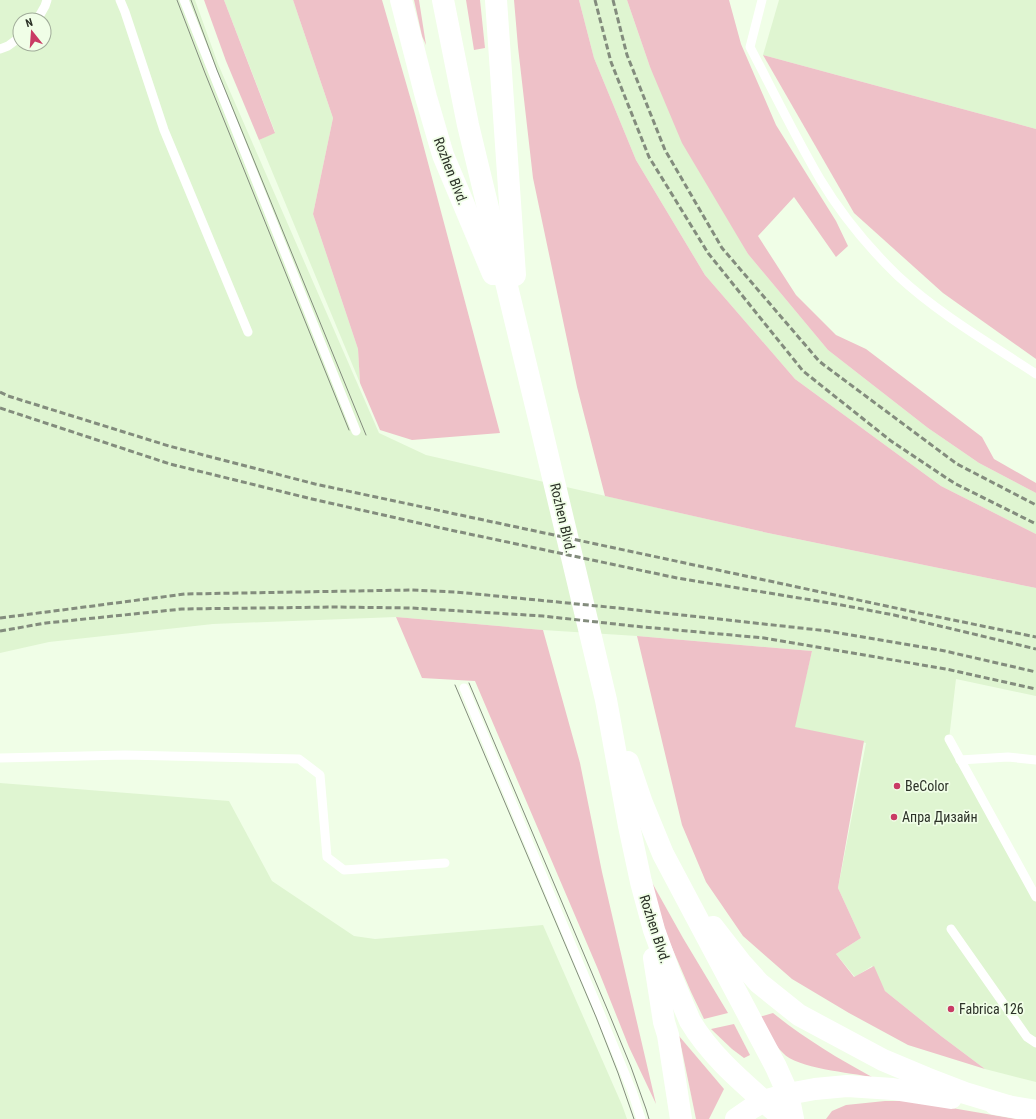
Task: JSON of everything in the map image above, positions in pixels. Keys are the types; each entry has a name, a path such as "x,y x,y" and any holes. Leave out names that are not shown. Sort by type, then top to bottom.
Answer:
{"main road":[{"name":"Rozhen Blvd.","path":"401,0 426,97 443,155 519,336"},
{"name":"Rozhen Blvd.","path":"443,0 468,125 542,427 606,700 629,826 641,882 654,930 670,974 694,1028 716,1056 743,1083 784,1119"},
{"name":"Rozhen Blvd.","path":"496,0 519,336"},
{"name":"Rozhen Blvd.","path":"606,700 644,809 663,854 776,1067 788,1094 792,1119"},
{"path":"672,870 741,963 759,983 799,1015 883,1060 965,1093 1008,1106"},
{"path":"641,882 681,1119"},
{"path":"736,1119 764,1102 788,1094 815,1089 847,1086 892,1089 1036,1111"}],"lane":[{"path":"42,12 47,0"},
{"path":"120,0 164,130 248,332"},
{"path":"184,0 356,431"},
{"path":"762,0 750,47 820,179 848,220 874,251 898,276 924,298 1036,374"},
{"path":"0,49 12,43"},
{"path":"464,688 600,1013 632,1091 641,1119"},
{"path":"949,739 1036,897"},
{"path":"0,758 125,755 299,759 320,775 327,857 344,870 445,863"},
{"path":"960,760 1008,757 1036,760"},
{"path":"950,929 1027,1036 1036,1043"}],"shaded area":[{"path":"0,0 195,0 218,64 379,433 426,455 768,533 1036,588 1036,696 956,679 949,739 1036,897 1036,1082 985,1069 885,991 872,966 855,977 836,954 861,938 838,888 866,743 794,727 812,651 396,617 213,624 49,642 0,653"},
{"path":"204,0 224,0 275,133 259,140 226,61"},
{"path":"224,0 293,0 333,118 313,214 358,349 360,383 259,140 275,132"},
{"path":"293,0 382,0 415,114 500,433 412,440 380,430 360,383 358,349 313,214 333,118"},
{"path":"414,0 419,0 426,45 422,36"},
{"path":"466,0 480,0 485,48 474,50"},
{"path":"514,0 579,0 594,58 636,160 705,275 795,379 941,486 1036,534 1036,588 768,533 605,496 577,387 533,178"},
{"path":"579,0 627,0 650,67 748,254 828,350 928,428 979,463 1036,493 1036,534 941,486 795,379 705,275 636,160 594,58"},
{"path":"627,0 729,0 741,44 776,125 836,221 848,246 836,257 794,197 758,236 796,295 836,335 866,349 982,437 994,459 1036,483 1036,493 979,463 928,428 828,350 748,254 682,143 650,67"},
{"path":"779,0 1036,0 1036,129 763,55"},
{"path":"763,55 1036,129 1036,359 943,293 854,213"},
{"path":"396,617 543,630 580,763 602,872 656,1104 629,1047 597,967 475,681 422,678"},
{"path":"637,636 812,651 795,727 864,741 838,888 861,938 836,954 854,977 874,966 885,991 985,1069 908,1045 849,1013 792,979 743,936 706,882 682,825"},
{"path":"0,783 229,801 272,881 354,936 375,939 543,925 627,1119 0,1119"},
{"path":"650,879 728,1013 704,1019 667,936"},
{"path":"773,1013 821,1047 872,1077 811,1066 799,1063 790,1058 776,1045 759,1017"},
{"path":"734,1024 750,1055 744,1058 711,1029"},
{"path":"679,1036 724,1089 709,1119 696,1119"},
{"path":"885,1101 911,1101 1016,1119 826,1119 832,1111 846,1105"}],"tram line":[{"path":"177,0 349,430"},
{"path":"191,0 217,70 366,435"},
{"path":"469,683 608,1011 631,1067 649,1119"},
{"path":"455,685 596,1017 634,1119"}],"railway":[{"path":"595,0 611,62 649,157 708,253 803,371 891,441 954,483 1036,524"},
{"path":"613,0 627,55 665,150 722,248 819,361 957,464 1036,505"},
{"path":"0,392 8,396 169,446 315,484 1036,637"},
{"path":"0,408 170,464 312,499 677,578 894,615 1036,649"},
{"path":"0,618 185,594 411,590 456,592 828,631 945,651 1036,672"},
{"path":"0,631 46,623 182,609 335,607 412,608 543,616 764,638 946,669 1036,689"}],"place":[{"name":"BeColor","path":"897,786"},
{"name":"Апра Дизайн","path":"894,817"},
{"name":"Fabrica 126","path":"951,1009"}]}
